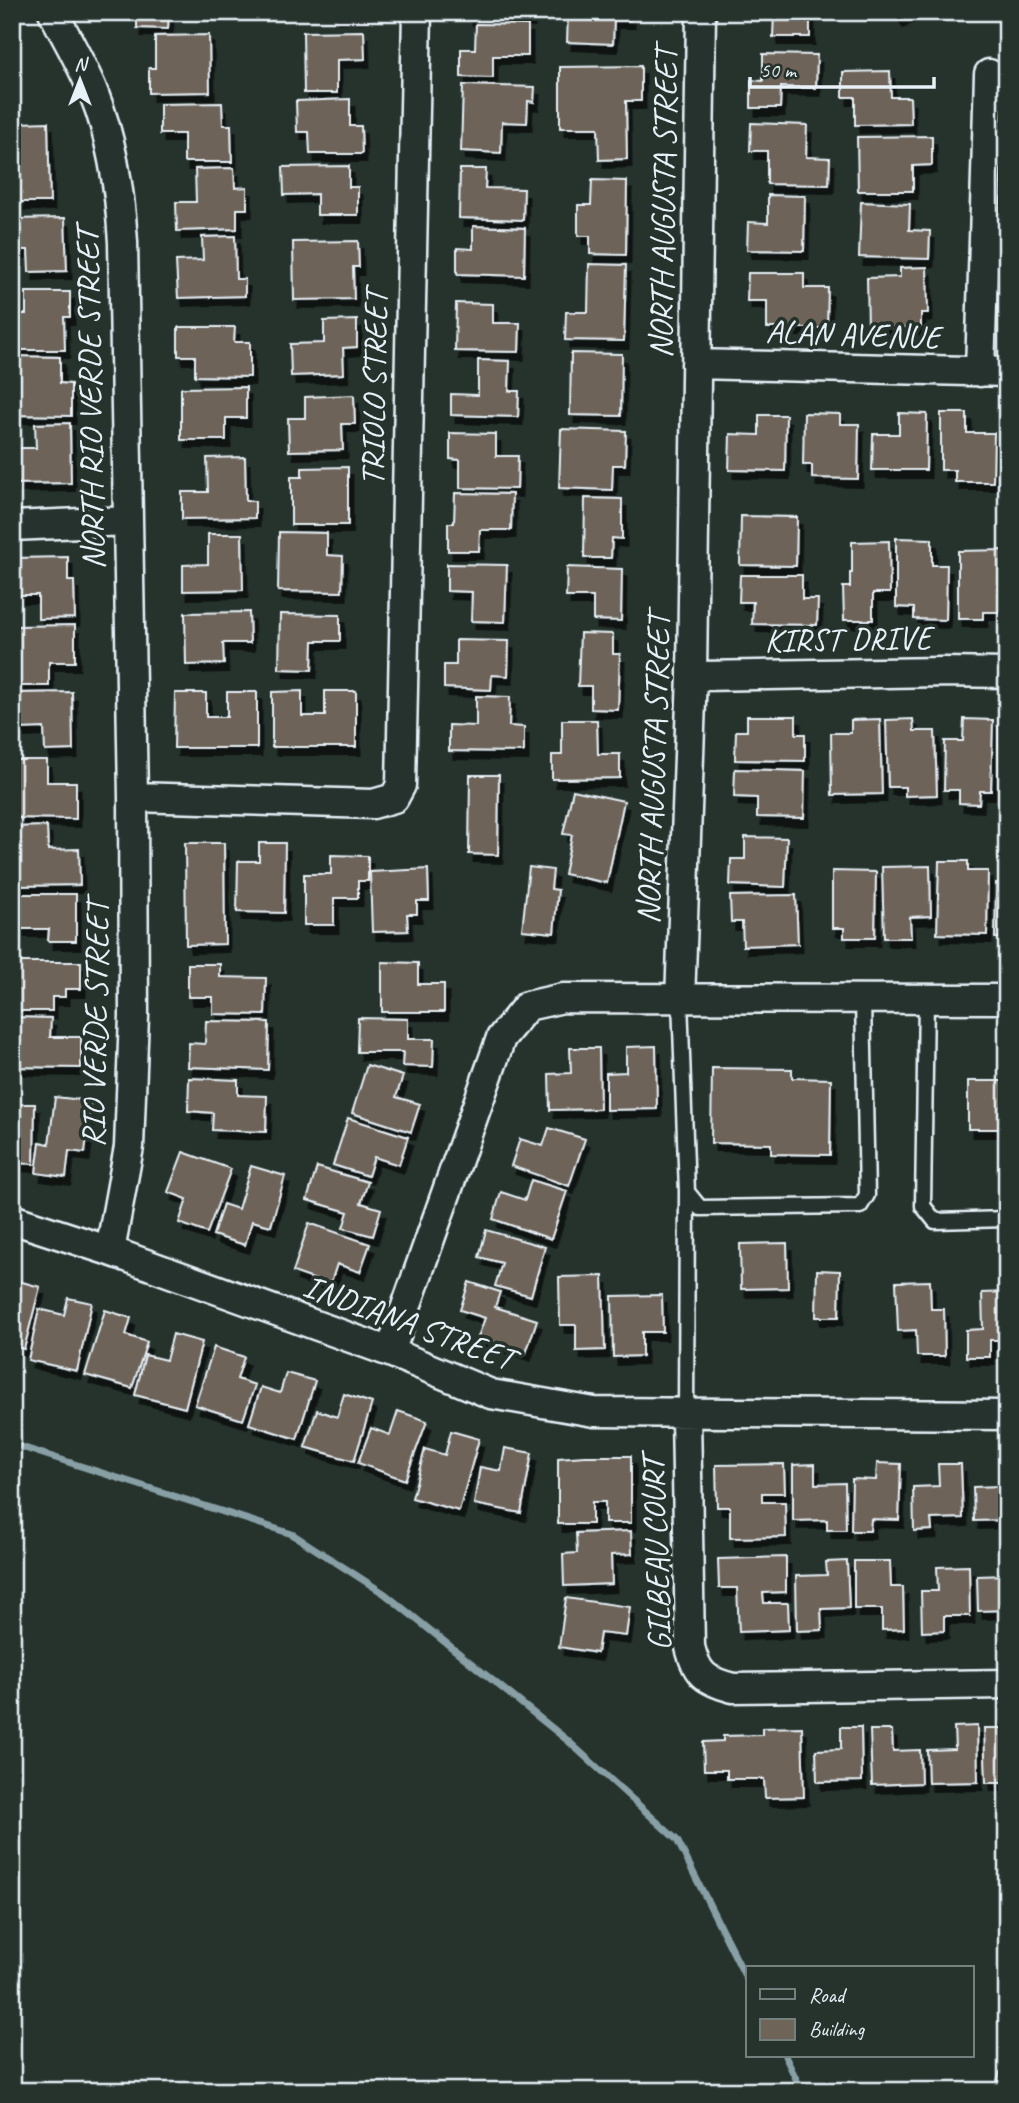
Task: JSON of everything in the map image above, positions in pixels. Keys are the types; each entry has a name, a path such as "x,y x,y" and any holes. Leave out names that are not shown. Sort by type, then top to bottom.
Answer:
{"street":[{"name":"NORTH RIO VERDE STREET","path":"53,12 102,114 118,190 123,242 133,797"},
{"name":"TRIOLO STREET","path":"133,797 373,804 394,798 401,785 417,12"},
{"name":"NORTH AUGUSTA STREET","path":"680,1000 692,674 701,12"},
{"path":"989,74 993,372"},
{"name":"ALAN AVENUE","path":"696,364 993,372"},
{"path":"12,526 127,521"},
{"name":"KIRST DRIVE","path":"692,674 701,677 1007,673"},
{"name":"RIO VERDE STREET","path":"110,1251 130,1147 134,1016 133,797"},
{"path":"390,1352 501,1038 527,1006 563,998 1007,999"},
{"name":"INDIANA STREET","path":"12,1219 110,1251 390,1352 491,1395 594,1412 1007,1415"},
{"name":"GILBEAU COURT","path":"686,1414 690,1647 695,1667 711,1682 733,1688 1007,1684"}],"lane":[{"path":"926,999 923,1206 935,1221 1007,1219"},
{"path":"680,1000 687,1192 686,1414"},
{"path":"687,1192 700,1208 860,1206 867,1195 863,1000"}],"building":[{"path":"137,12 169,12 168,29 137,28"},
{"path":"334,12 366,12 366,14 334,15"},
{"path":"468,12 530,12 530,19 468,17"},
{"path":"630,12 630,20 614,20 613,44 567,42 568,14"},
{"path":"774,12 810,12 810,37 773,37"},
{"path":"894,12 912,12 899,20"},
{"path":"476,24 528,25 528,56 493,56 493,78 461,77 461,49 475,49"},
{"path":"364,31 365,59 337,60 337,93 304,93 303,32"},
{"path":"209,35 210,92 149,93 149,68 155,68 155,36"},
{"path":"763,54 817,55 816,88 781,87 780,108 751,108 751,80 763,81"},
{"path":"641,66 641,101 626,101 627,159 599,160 598,128 560,128 560,67"},
{"path":"890,71 891,97 910,97 911,124 855,125 855,97 843,97 843,72"},
{"path":"463,85 535,87 534,102 528,101 527,123 502,122 501,153 461,151"},
{"path":"350,99 350,126 361,126 362,154 310,154 309,132 297,132 296,101"},
{"path":"222,103 223,125 231,125 232,162 184,162 184,134 160,134 160,104"},
{"path":"48,122 50,202 20,202 19,123"},
{"path":"751,123 807,125 806,157 830,158 829,185 767,184 767,151 750,151"},
{"path":"932,136 932,165 913,166 913,191 858,191 857,137"},
{"path":"349,166 349,187 358,187 358,215 317,215 317,194 284,195 283,167"},
{"path":"234,168 235,188 247,187 247,209 237,209 237,229 177,231 176,202 196,202 195,169"},
{"path":"460,169 486,169 485,188 524,189 523,220 459,218"},
{"path":"592,180 627,181 626,255 590,254 590,236 578,236 578,205 591,205"},
{"path":"768,195 805,196 804,251 747,250 748,222 768,223"},
{"path":"861,202 910,204 909,230 930,231 929,259 859,257"},
{"path":"65,218 67,271 29,272 28,250 12,250 12,219"},
{"path":"473,226 525,228 524,276 457,274 457,248 473,249"},
{"path":"235,236 236,279 245,279 245,296 178,298 176,261 203,260 202,237"},
{"path":"358,241 359,267 353,267 354,299 294,300 293,242"},
{"path":"589,264 626,265 624,341 565,340 566,312 588,312"},
{"path":"927,267 928,313 921,313 921,327 868,328 867,278 900,277 900,268"},
{"path":"748,273 804,273 804,288 828,288 827,328 767,328 767,301 747,301"},
{"path":"26,292 70,292 70,317 64,317 65,350 12,350 12,314 26,314"},
{"path":"456,303 493,304 493,323 520,323 519,352 455,351"},
{"path":"357,320 357,347 343,348 344,374 291,376 290,344 324,343 324,321"},
{"path":"178,327 235,327 234,342 250,342 250,377 195,376 195,356 178,356"},
{"path":"571,353 622,354 621,416 570,415"},
{"path":"12,356 60,357 60,383 71,384 71,416 12,415"},
{"path":"478,360 510,361 509,391 519,391 518,417 451,415 451,394 478,395"},
{"path":"246,387 246,418 226,418 226,440 181,440 181,388"},
{"path":"354,395 355,424 342,424 343,450 289,451 288,418 305,418 305,397"},
{"path":"804,413 840,414 840,424 859,424 858,479 812,478 812,465 803,465"},
{"path":"899,413 927,414 926,470 872,470 873,434 899,434"},
{"path":"941,413 967,413 967,433 994,433 993,482 955,482 955,470 941,470"},
{"path":"759,415 786,415 785,471 729,470 730,434 759,435"},
{"path":"70,423 71,483 12,484 12,448 36,448 35,424"},
{"path":"561,429 626,431 625,465 613,465 612,490 559,488"},
{"path":"450,433 496,434 496,456 518,456 517,489 460,488 460,460 450,459"},
{"path":"245,457 246,501 255,501 255,518 182,519 182,492 208,492 207,458"},
{"path":"348,467 348,525 291,525 291,477 302,477 302,468"},
{"path":"455,493 512,494 511,530 480,530 479,551 448,551 448,523 454,523"},
{"path":"585,498 622,499 622,539 612,538 611,558 584,558"},
{"path":"741,516 797,517 796,566 740,565"},
{"path":"279,532 327,533 327,555 343,556 342,592 278,591"},
{"path":"208,534 242,534 243,590 183,591 183,565 208,564"},
{"path":"896,538 932,539 932,565 947,565 946,620 914,619 914,608 896,607"},
{"path":"889,541 890,593 873,593 873,620 844,620 843,587 850,587 852,542"},
{"path":"1006,550 1006,612 983,612 983,619 958,619 958,551"},
{"path":"68,557 68,581 74,581 75,618 38,619 38,595 12,595 12,558"},
{"path":"447,564 507,565 505,622 471,621 472,592 447,591"},
{"path":"567,567 622,569 621,621 593,620 593,597 566,597"},
{"path":"740,575 802,575 802,599 818,599 817,625 752,624 753,602 739,602"},
{"path":"249,612 250,643 223,643 224,664 186,665 185,613"},
{"path":"280,614 340,615 340,641 313,641 312,670 279,669"},
{"path":"75,625 75,662 49,662 49,686 17,686 17,626"},
{"path":"580,633 613,634 613,654 620,654 618,710 591,709 591,686 578,686"},
{"path":"456,640 509,641 508,676 492,675 491,690 444,688 444,665 456,665"},
{"path":"302,691 302,716 325,716 325,691 356,691 356,747 272,747 272,692"},
{"path":"72,692 73,750 45,751 44,728 20,729 19,693"},
{"path":"227,692 257,692 257,748 174,748 175,693 206,693 206,717 227,717"},
{"path":"476,696 510,697 509,726 524,727 524,752 449,751 449,725 476,726"},
{"path":"747,716 796,716 796,734 805,734 805,761 735,760 736,731 747,731"},
{"path":"880,719 882,794 832,795 831,733 851,733 851,720"},
{"path":"913,719 914,731 935,731 937,795 905,796 905,787 888,787 886,720"},
{"path":"964,719 993,720 991,791 980,791 979,804 959,803 959,790 944,790 945,741 963,741"},
{"path":"999,719 1007,719 1007,789 1000,789"},
{"path":"562,720 597,720 598,754 620,754 620,778 552,779 552,755 562,755"},
{"path":"13,760 47,760 47,782 76,782 76,819 12,818"},
{"path":"735,769 805,771 804,818 757,817 757,798 734,797"},
{"path":"470,775 499,775 498,855 469,854"},
{"path":"573,790 624,801 607,883 564,874 572,835 563,834"},
{"path":"47,826 48,850 79,849 80,885 18,886 17,853 12,853 12,827"},
{"path":"745,837 787,838 785,887 730,885 731,859 745,859"},
{"path":"185,843 224,843 225,944 186,945"},
{"path":"259,843 285,843 284,913 237,912 238,861 259,861"},
{"path":"331,855 368,856 368,881 358,881 358,898 334,898 334,925 304,925 304,874 331,874"},
{"path":"939,861 968,861 968,871 988,871 987,935 937,934"},
{"path":"930,866 931,916 910,917 911,938 884,938 882,867"},
{"path":"529,867 553,870 551,889 558,890 554,933 522,930"},
{"path":"428,869 429,901 417,901 417,914 407,914 408,931 372,932 370,872"},
{"path":"832,871 876,872 875,938 844,938 844,928 832,928"},
{"path":"996,883 1007,884 1007,938 995,938"},
{"path":"20,894 76,894 76,941 48,941 49,929 20,929"},
{"path":"796,895 798,944 743,946 742,922 731,922 730,896"},
{"path":"12,962 81,962 81,989 65,989 65,997 52,997 52,1011 12,1011"},
{"path":"382,962 418,963 418,984 444,984 444,1012 382,1012"},
{"path":"188,964 220,964 220,977 266,978 265,1015 213,1014 213,997 188,997"},
{"path":"12,1017 51,1018 50,1037 81,1037 81,1068 12,1067"},
{"path":"358,1018 408,1019 408,1039 434,1039 433,1067 402,1066 403,1052 357,1052"},
{"path":"206,1021 269,1022 268,1070 188,1067 189,1043 205,1044"},
{"path":"656,1046 657,1109 606,1110 606,1073 626,1072 626,1047"},
{"path":"570,1048 599,1048 600,1109 550,1110 549,1074 571,1073"},
{"path":"367,1065 403,1076 396,1097 420,1104 411,1132 352,1113"},
{"path":"712,1068 792,1069 792,1078 831,1079 830,1155 771,1154 771,1144 711,1143"},
{"path":"189,1078 238,1080 238,1095 267,1096 266,1132 212,1130 213,1113 188,1111"},
{"path":"968,1081 1007,1081 1007,1129 968,1129"},
{"path":"55,1097 91,1101 85,1153 69,1151 66,1177 36,1173 40,1142 49,1144"},
{"path":"12,1104 35,1104 34,1164 12,1163"},
{"path":"348,1118 408,1137 399,1165 374,1157 368,1176 333,1165"},
{"path":"549,1128 585,1139 569,1186 511,1166 520,1139 543,1146"},
{"path":"183,1152 231,1169 207,1233 179,1223 187,1199 168,1192"},
{"path":"251,1166 285,1176 271,1226 252,1221 245,1245 213,1235 223,1204 238,1209"},
{"path":"317,1167 368,1182 361,1203 381,1209 373,1236 343,1228 348,1212 307,1200"},
{"path":"531,1180 567,1191 551,1239 493,1219 501,1192 525,1200"},
{"path":"309,1223 370,1244 360,1272 337,1264 330,1285 293,1272"},
{"path":"486,1230 545,1247 531,1296 495,1286 502,1263 479,1257"},
{"path":"787,1243 788,1288 741,1289 740,1244"},
{"path":"817,1270 840,1271 839,1317 816,1317"},
{"path":"603,1276 605,1350 576,1351 576,1325 560,1325 559,1277"},
{"path":"15,1280 40,1287 24,1349 12,1346 12,1292"},
{"path":"930,1281 931,1309 944,1309 945,1356 917,1356 916,1330 898,1331 896,1282"},
{"path":"469,1282 500,1292 495,1307 537,1320 526,1353 478,1337 485,1318 460,1310"},
{"path":"1007,1292 1007,1340 990,1340 990,1357 966,1357 966,1330 983,1329 982,1293"},
{"path":"662,1295 663,1332 642,1332 642,1356 613,1357 612,1296"},
{"path":"68,1298 92,1303 77,1371 28,1360 39,1309 64,1315"},
{"path":"105,1310 131,1318 126,1335 147,1342 132,1388 85,1375"},
{"path":"173,1334 202,1342 185,1408 135,1395 145,1355 166,1360"},
{"path":"214,1347 244,1357 237,1379 255,1385 243,1420 195,1405"},
{"path":"286,1373 315,1381 297,1439 249,1424 261,1387 280,1393"},
{"path":"344,1394 372,1403 354,1461 305,1447 317,1410 337,1417"},
{"path":"398,1411 427,1421 405,1480 358,1463 371,1428 390,1435"},
{"path":"451,1431 479,1439 459,1511 412,1498 425,1449 445,1455"},
{"path":"505,1448 532,1453 521,1513 474,1504 480,1467 501,1471"},
{"path":"631,1456 631,1523 605,1523 605,1502 592,1502 592,1524 558,1524 558,1458"},
{"path":"877,1463 901,1464 899,1520 871,1519 870,1531 851,1531 852,1479 876,1480"},
{"path":"784,1464 785,1493 762,1493 762,1502 785,1502 786,1537 730,1538 730,1507 717,1507 716,1465"},
{"path":"815,1464 815,1484 845,1483 846,1530 827,1530 827,1520 793,1521 793,1465"},
{"path":"938,1464 961,1464 963,1518 931,1519 932,1530 914,1531 913,1487 939,1486"},
{"path":"1001,1464 1007,1464 1007,1520 974,1521 973,1487 1001,1486"},
{"path":"631,1531 632,1554 611,1555 612,1584 564,1586 563,1554 577,1553 576,1533"},
{"path":"786,1557 786,1592 763,1593 764,1603 788,1603 789,1630 739,1632 737,1588 719,1588 718,1559"},
{"path":"847,1561 849,1608 821,1609 822,1630 797,1631 796,1576 827,1575 826,1562"},
{"path":"854,1561 890,1561 891,1587 903,1587 904,1629 882,1630 882,1609 854,1609"},
{"path":"969,1566 970,1616 944,1616 944,1631 922,1632 921,1591 938,1591 937,1567"},
{"path":"1007,1575 1005,1632 1005,1610 978,1611 977,1576"},
{"path":"566,1598 630,1607 626,1636 600,1633 597,1653 559,1647"},
{"path":"977,1726 978,1782 928,1783 927,1750 955,1749 954,1727"},
{"path":"802,1727 804,1797 765,1798 764,1779 727,1779 727,1770 704,1770 703,1742 723,1741 723,1736 762,1735 762,1728"},
{"path":"841,1727 861,1727 862,1781 817,1782 816,1750 841,1749"},
{"path":"984,1728 1006,1728 1007,1803 1005,1783 986,1783"},
{"path":"870,1730 892,1730 893,1751 920,1750 921,1783 872,1785"},
{"path":"1000,2072 1007,2074 1007,2091 994,2091"}],"waterway":[{"path":"12,1444 292,1534 385,1594 567,1740 677,1840 746,1978"},
{"path":"786,2058 802,2091"}]}
